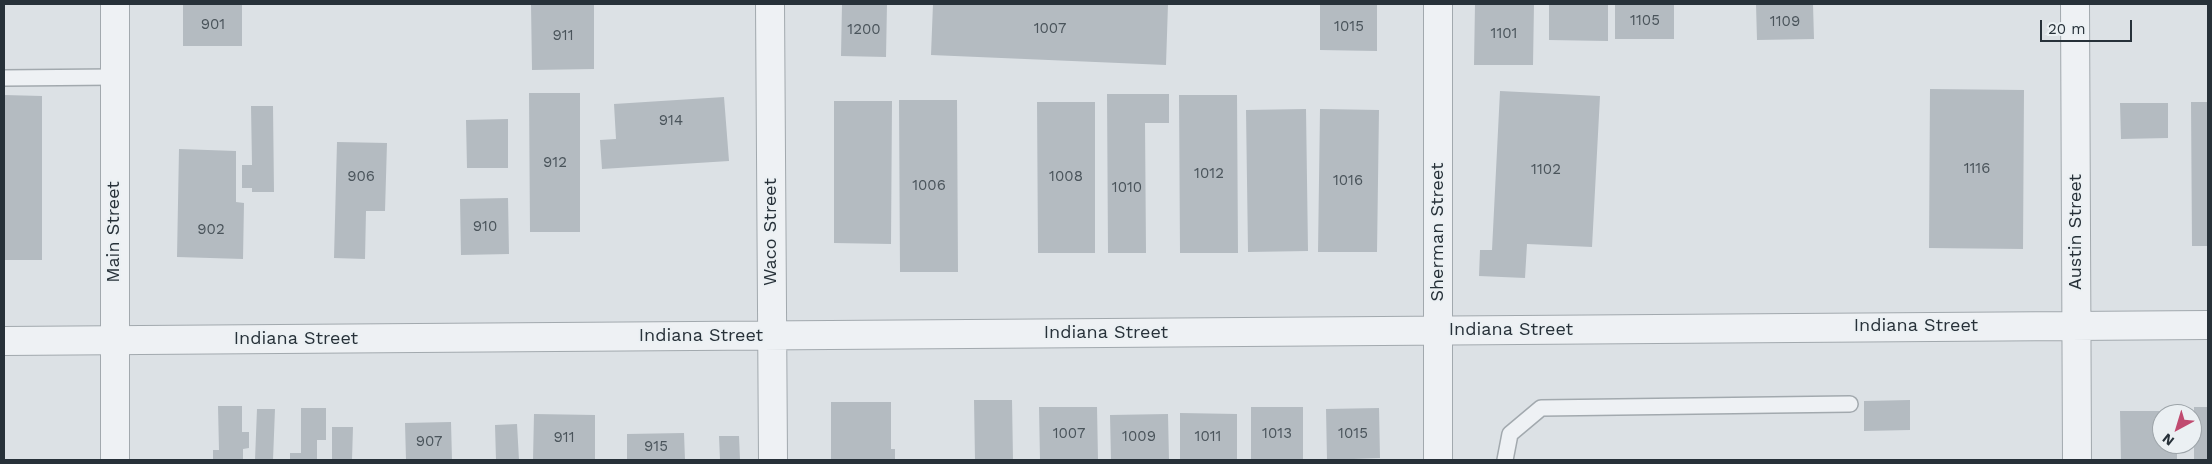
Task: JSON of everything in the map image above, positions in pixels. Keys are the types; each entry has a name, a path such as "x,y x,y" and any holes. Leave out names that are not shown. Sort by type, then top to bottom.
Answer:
{"street":[{"name":"Main Street","path":"115,4 115,460"},
{"name":"Waco Street","path":"770,4 773,460"},
{"name":"Sherman Street","path":"1438,4 1438,460"},
{"name":"Austin Street","path":"2075,4 2077,460"},
{"name":"Indiana Street","path":"4,341 2208,325"}],"lane":[{"path":"4,78 114,78"},
{"path":"1505,460 1510,434 1541,408 1850,404"}],"building":[{"path":"183,4 242,4 242,46 183,46"},
{"path":"531,4 594,4 594,69 532,70"},
{"path":"842,4 887,4 886,57 841,56"},
{"path":"933,4 1168,4 1166,65 931,55"},
{"path":"1320,4 1377,4 1377,51 1320,50"},
{"path":"1475,4 1534,4 1533,65 1474,65"},
{"path":"1549,4 1608,4 1608,41 1549,40"},
{"path":"1615,4 1674,4 1674,39 1615,39"},
{"path":"1756,4 1813,4 1814,39 1757,40"},
{"path":"1930,89 2024,90 2023,249 1929,248"},
{"path":"1500,91 1600,96 1592,247 1527,244 1525,278 1479,276 1480,250 1492,250"},
{"path":"529,93 580,93 580,232 530,232"},
{"path":"1107,94 1169,94 1169,123 1145,123 1146,253 1108,253"},
{"path":"4,95 42,96 42,260 4,260"},
{"path":"1179,95 1237,95 1238,253 1180,253"},
{"path":"724,97 729,161 602,169 600,140 616,139 614,104"},
{"path":"899,100 957,100 958,272 900,272"},
{"path":"834,101 892,101 891,244 834,243"},
{"path":"1037,102 1095,102 1095,253 1038,253"},
{"path":"2191,102 2208,102 2208,246 2192,246"},
{"path":"2120,103 2168,103 2168,138 2121,139"},
{"path":"251,106 273,106 274,192 252,192 252,188 242,188 242,165 252,165"},
{"path":"1306,109 1308,251 1248,252 1246,110"},
{"path":"1320,109 1379,110 1377,252 1318,252"},
{"path":"508,119 508,168 467,168 466,120"},
{"path":"337,142 387,143 385,211 366,211 365,259 334,258"},
{"path":"179,149 236,151 236,202 244,203 243,259 177,257"},
{"path":"508,198 509,254 461,255 460,199"},
{"path":"974,400 1012,400 1013,460 975,460"},
{"path":"1910,400 1910,430 1864,431 1864,401"},
{"path":"831,402 891,402 891,449 895,449 895,460 831,460"},
{"path":"218,406 242,406 242,432 249,432 249,448 243,449 243,460 213,460 213,450 219,450"},
{"path":"1039,407 1097,407 1098,460 1040,460"},
{"path":"1251,407 1303,407 1303,460 1251,460"},
{"path":"2202,407 2208,407 2208,460 2194,460 2194,454 2202,454"},
{"path":"301,408 326,408 326,440 317,440 317,460 290,460 290,453 301,453"},
{"path":"1379,408 1380,458 1327,460 1326,409"},
{"path":"257,409 275,409 273,460 255,460"},
{"path":"2120,411 2152,411 2152,454 2177,454 2177,460 2121,460"},
{"path":"1180,413 1237,414 1237,460 1180,460"},
{"path":"534,414 595,415 595,460 533,460"},
{"path":"1168,414 1169,460 1111,460 1110,415"},
{"path":"451,422 452,460 406,460 405,423"},
{"path":"517,424 519,460 496,460 495,425"},
{"path":"332,427 353,427 352,460 332,460"},
{"path":"684,433 685,460 627,460 627,434"},
{"path":"719,436 739,436 740,460 720,460"}]}
